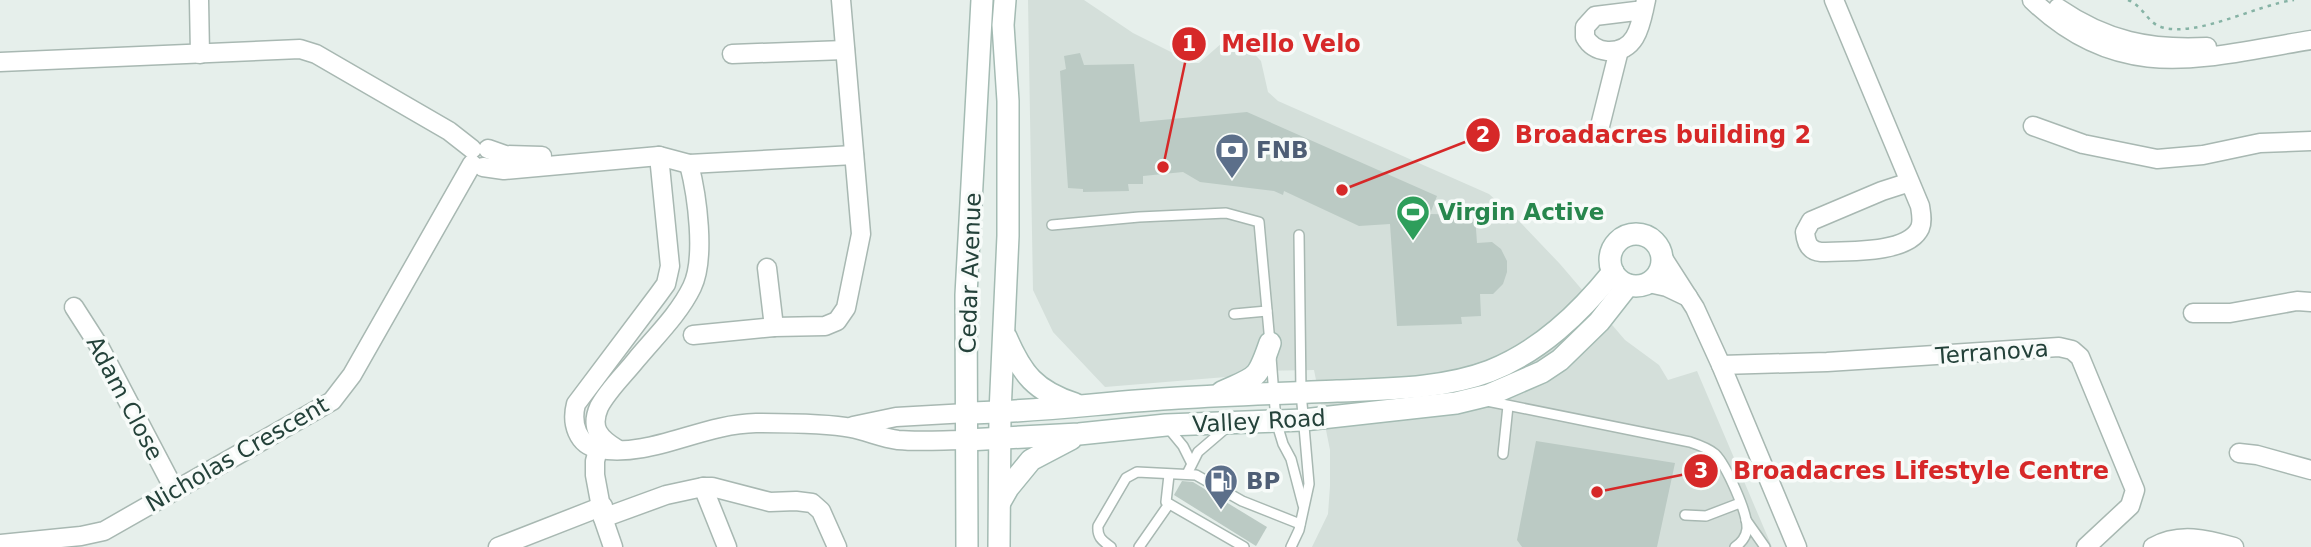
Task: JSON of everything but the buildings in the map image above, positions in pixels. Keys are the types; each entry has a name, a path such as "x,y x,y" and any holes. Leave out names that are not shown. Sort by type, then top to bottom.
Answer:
{"street":[{"path":"199,0 200,54"},
{"path":"693,335 832,324 842,316 846,308 861,243 841,0"},
{"name":"Cedar Avenue","path":"967,547 966,295 982,0"},
{"name":"Cedar Avenue","path":"999,547 1000,413 1007,289 1008,113 1003,25 1005,0"},
{"path":"1835,0 1920,206 1922,223 1917,233 1904,244 1821,252 1808,246 1805,232 1811,221 1910,182"},
{"path":"2032,0 2076,34 2109,50 2136,58 2189,60 2311,30"},
{"path":"2047,0 2083,24 2146,46 2178,48 2311,40"},
{"path":"1645,5 1636,36 1619,50 1605,51 1589,43 1584,33 1590,20 1600,15 1645,5"},
{"path":"0,62 293,49 308,51 449,131 479,157 504,170 659,156 689,164 854,155"},
{"path":"732,54 845,50"},
{"path":"1598,134 1619,50"},
{"path":"2033,126 2083,144 2157,159 2203,155 2260,142 2311,141"},
{"path":"600,444 584,441 575,429 573,421 576,404 666,284 670,266 659,156"},
{"name":"Nicholas Crescent","path":"0,544 81,536 104,531 337,396 352,375 479,157"},
{"path":"613,547 595,468 600,444 595,422 603,401 667,323 692,287 698,263 693,180 689,164"},
{"path":"1688,297 1667,287 1630,280 1610,255 1615,245 1629,235 1644,235 1652,240 1688,297 1721,365 1797,547"},
{"path":"1630,280 1660,270 1661,255"},
{"path":"767,268 774,327"},
{"name":"Valley Road","path":"849,427 896,417 1084,408 1211,397 1408,386 1465,377 1489,371 1549,337 1576,314 1630,280"},
{"name":"Valley Road","path":"600,444 618,450 637,450 727,425 755,423 849,427 898,440 967,440 1079,434 1166,425 1303,420 1423,408 1489,395 1542,372 1560,360 1599,322 1630,280"},
{"path":"2193,313 2230,313 2298,301 2311,302"},
{"name":"Adam Close","path":"74,307 99,346 174,489"},
{"path":"648,307 667,323"},
{"path":"1004,332 1028,378 1052,396 1084,408"},
{"path":"1211,397 1251,380 1261,369 1270,343"},
{"name":"Terranova","path":"1721,365 1827,362 2059,347 2076,352 2135,490 2130,506 2086,547"},
{"path":"1465,377 1475,398"},
{"path":"1000,502 1031,460 1079,434"},
{"path":"2239,453 2257,455 2311,470"},
{"path":"703,487 727,547"},
{"path":"499,547 603,512 703,487 770,502 812,503 821,511 838,547"},
{"path":"2153,547 2172,539 2186,538 2206,539 2234,547"}],"lane":[{"path":"1052,225 1226,213 1259,222 1276,421 1291,459 1303,505"},
{"path":"1291,547 1300,524 1310,468 1301,392 1300,235"},
{"path":"1234,314 1267,311"},
{"path":"1475,398 1701,445 1712,452 1724,467 1740,503 1746,532 1735,547"},
{"path":"1503,454 1508,406"},
{"path":"1187,474 1198,452 1232,423"},
{"path":"1166,425 1183,446 1191,462"},
{"path":"1111,547 1100,539 1098,526 1126,478 1137,472 1196,475 1242,501 1300,524"},
{"path":"1169,475 1165,500 1169,504 1244,547"},
{"path":"1685,516 1706,516 1740,503"},
{"path":"1139,547 1169,504"},
{"path":"1745,519 1765,547"}],"path":[{"path":"2128,0 2145,11 2150,20 2161,27 2175,28 2217,23 2273,3 2294,0"}],"shaded area":[{"path":"1028,0 1084,0 1133,33 1193,63 1199,63 1222,43 1246,45 1261,61 1268,92 1278,101 1489,194 1560,264 1625,340 1659,365 1668,380 1697,371 1772,547 1312,547 1328,514 1330,486 1330,450 1314,370 1252,371 1238,376 1105,387 1053,332 1033,290"}],"place":[{"name":"Mello Velo","path":"1163,167"},
{"name":"FNB","path":"1232,180"},
{"name":"Broadacres building 2","path":"1342,190"},
{"name":"Virgin Active","path":"1413,242"},
{"name":"Broadacres Lifestyle Centre","path":"1597,492"},
{"name":"BP","path":"1221,511"}]}
